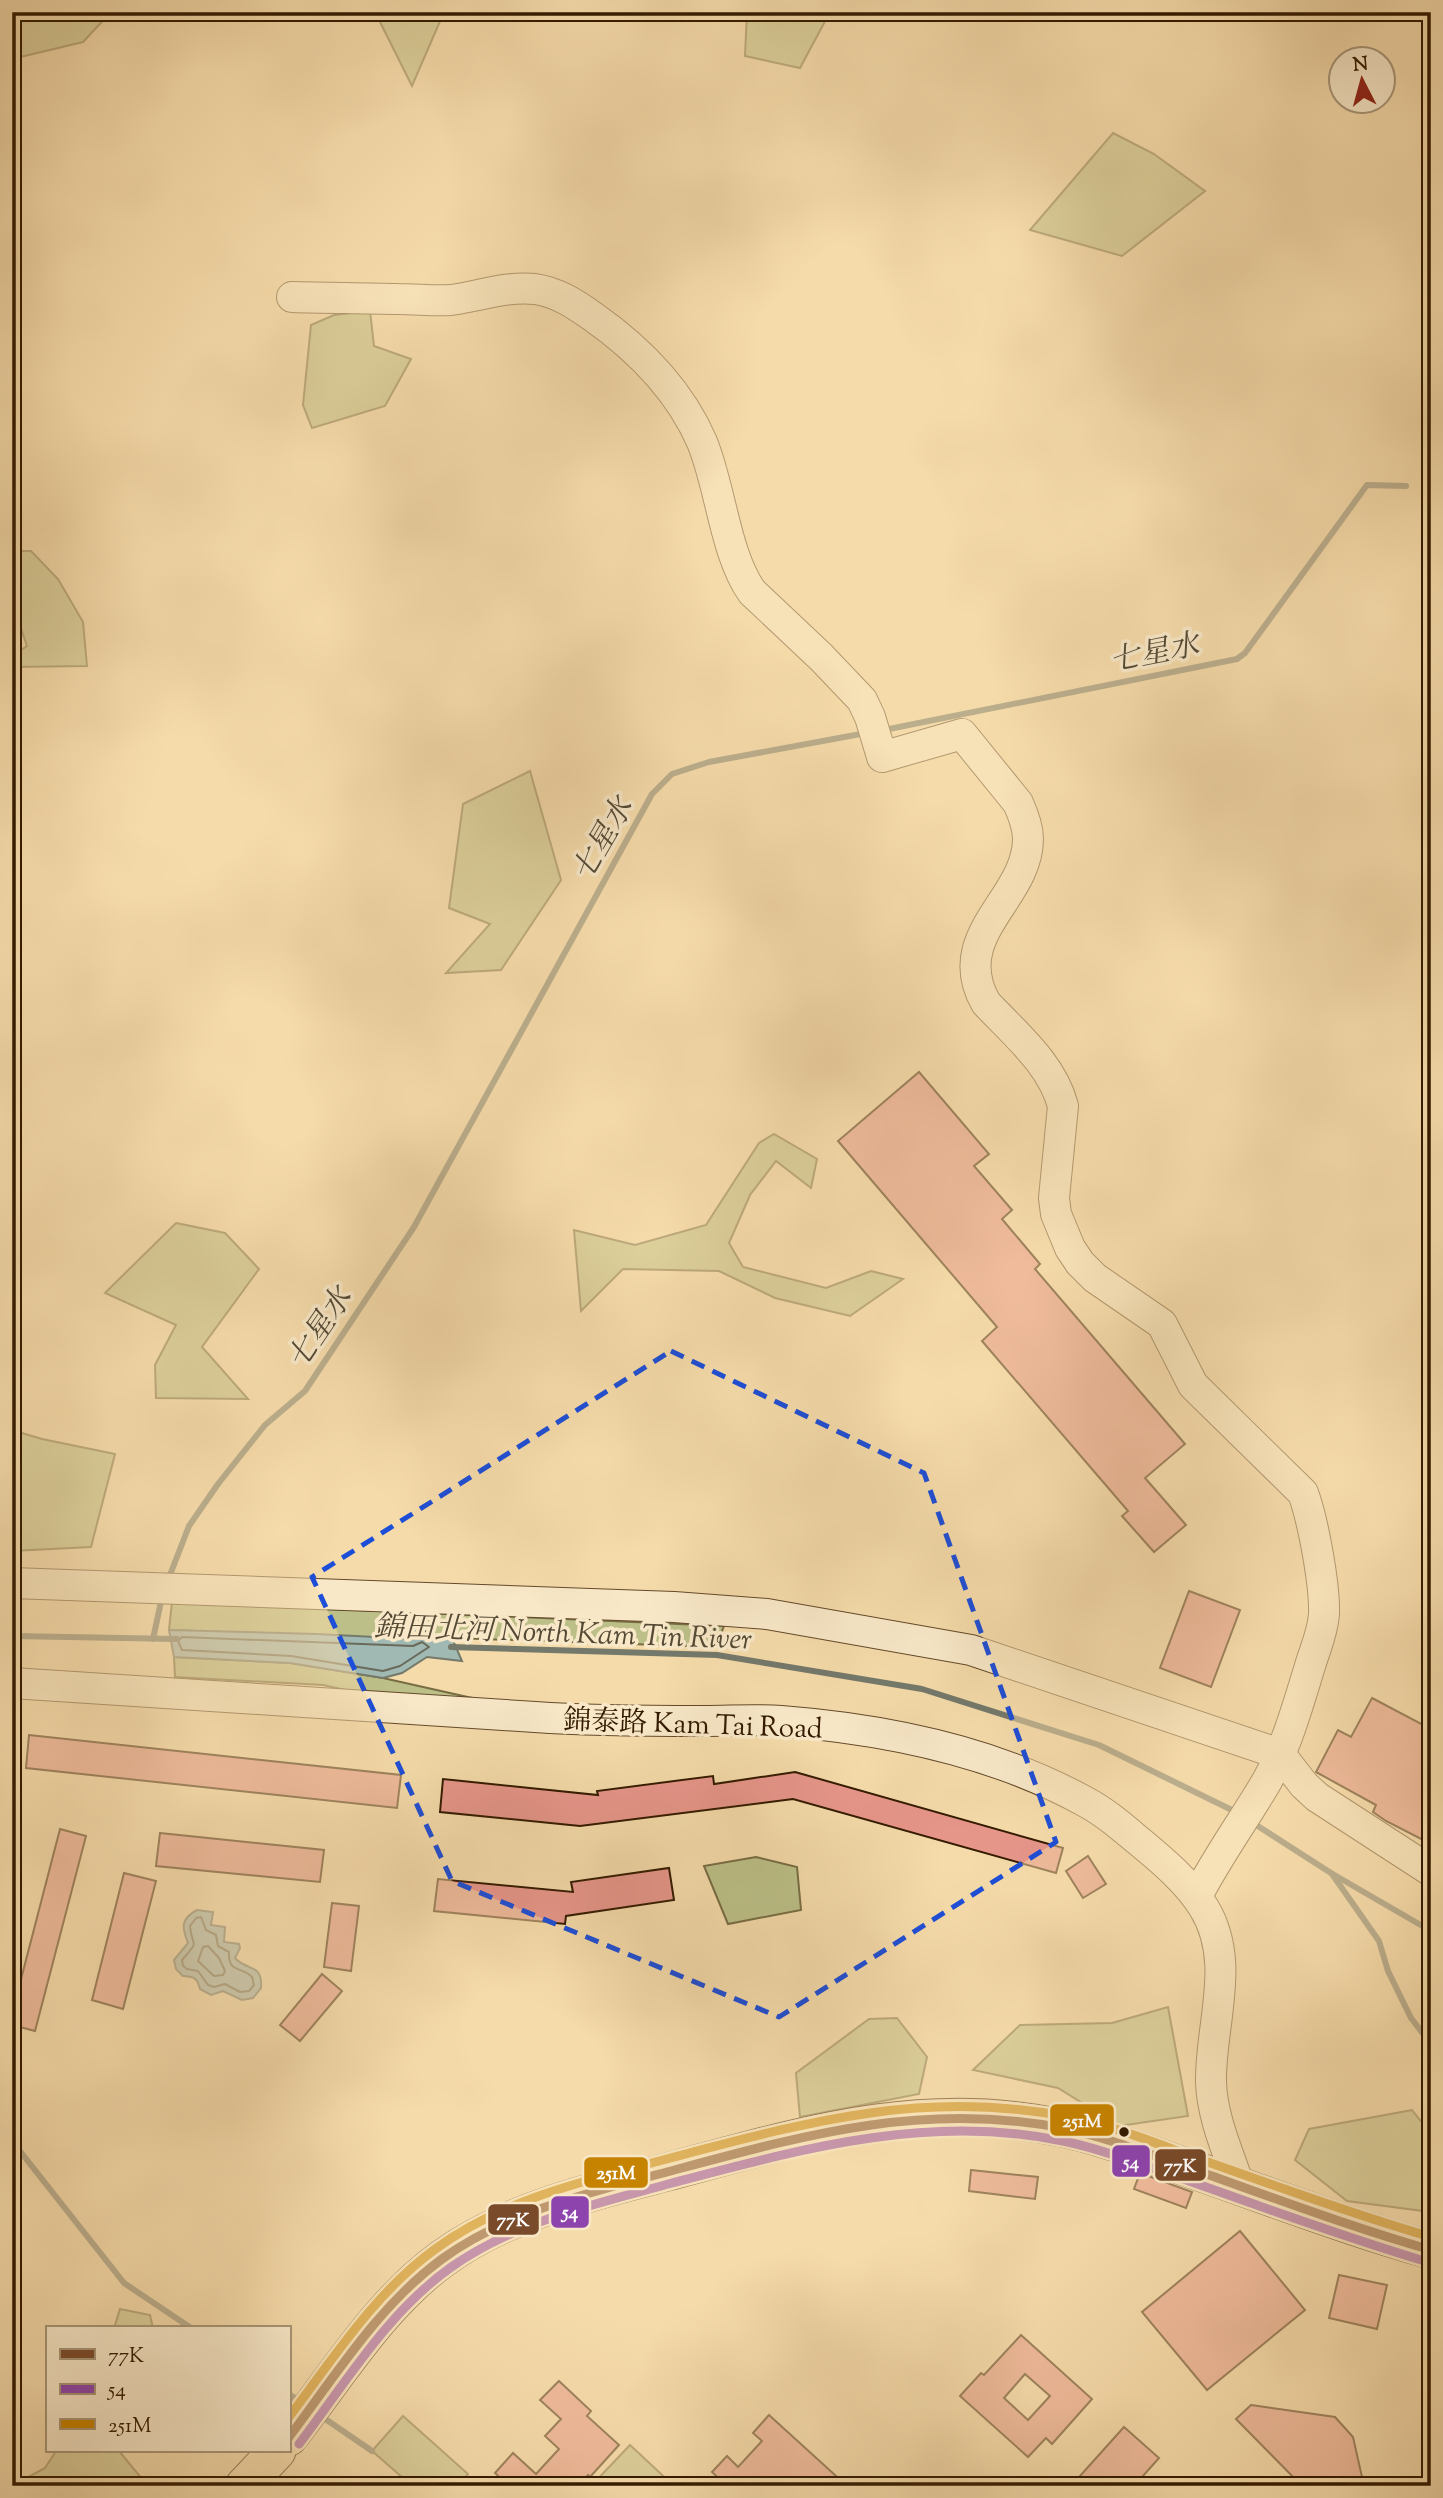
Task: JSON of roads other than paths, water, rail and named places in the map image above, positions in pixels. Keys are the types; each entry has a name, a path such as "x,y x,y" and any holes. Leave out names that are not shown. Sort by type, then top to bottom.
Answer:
{"main road":[{"path":"290,2436 390,2307 424,2273 457,2248 508,2222 567,2200 800,2136 855,2125 891,2120 953,2118 1005,2120 1062,2128 1431,2250"},
{"path":"244,2486 276,2452"}],"street":[{"path":"292,297 451,300 506,289 537,289 555,294 576,305 623,338 650,364 688,413 717,484 736,561 745,582 862,700 882,757 962,734 1018,803 1027,826 1023,865 979,946 974,967 975,977 986,1003 1045,1067 1060,1093 1063,1106 1054,1198 1062,1231 1080,1264 1095,1278 1162,1324 1193,1385 1303,1493 1309,1509 1322,1586 1323,1621 1280,1754 1262,1789 1216,1858 1197,1896"},
{"path":"12,1583 660,1606 767,1614 971,1650 1280,1754 1317,1797 1431,1871"},
{"name":"錦泰路 Kam Tai Road","path":"12,1683 583,1720 779,1721 875,1732 929,1744 1003,1766 1087,1802 1145,1847 1197,1896 1215,1929 1219,1952 1220,2001 1211,2082 1214,2111 1239,2185"}],"water":[{"path":"414,1627 425,1628 426,1637 452,1638 462,1661 427,1657 402,1673 383,1678 290,1663 174,1657 169,1630 414,1639"},
{"path":"197,1910 213,1912 211,1925 225,1927 224,1942 239,1944 235,1958 257,1971 261,1988 253,1998 242,2000 223,1991 211,1995 200,1989 194,1978 183,1976 176,1969 174,1960 188,1943 185,1920"}],"waterway":[{"name":"七星水","path":"884,730 1237,659 1245,653 1367,485 1406,486"},
{"name":"七星水","path":"168,1580 189,1526 218,1484 265,1425 305,1391 414,1227 652,794 672,774 709,762 866,733"},
{"name":"七星水","path":"153,1639 162,1597"},
{"name":"錦田北河 North Kam Tin River","path":"12,1636 177,1639"},
{"name":"錦田北河 North Kam Tin River","path":"451,1647 717,1655 922,1689 1099,1745 1238,1813"},
{"name":"錦田北河 North Kam Tin River","path":"1250,1821 1331,1873 1431,1931"},
{"path":"1332,1874 1379,1941 1388,1971 1411,2018 1431,2044"},
{"path":"12,2141 124,2283 188,2326"},
{"path":"290,2395 301,2402"},
{"path":"321,2416 372,2451"}]}
